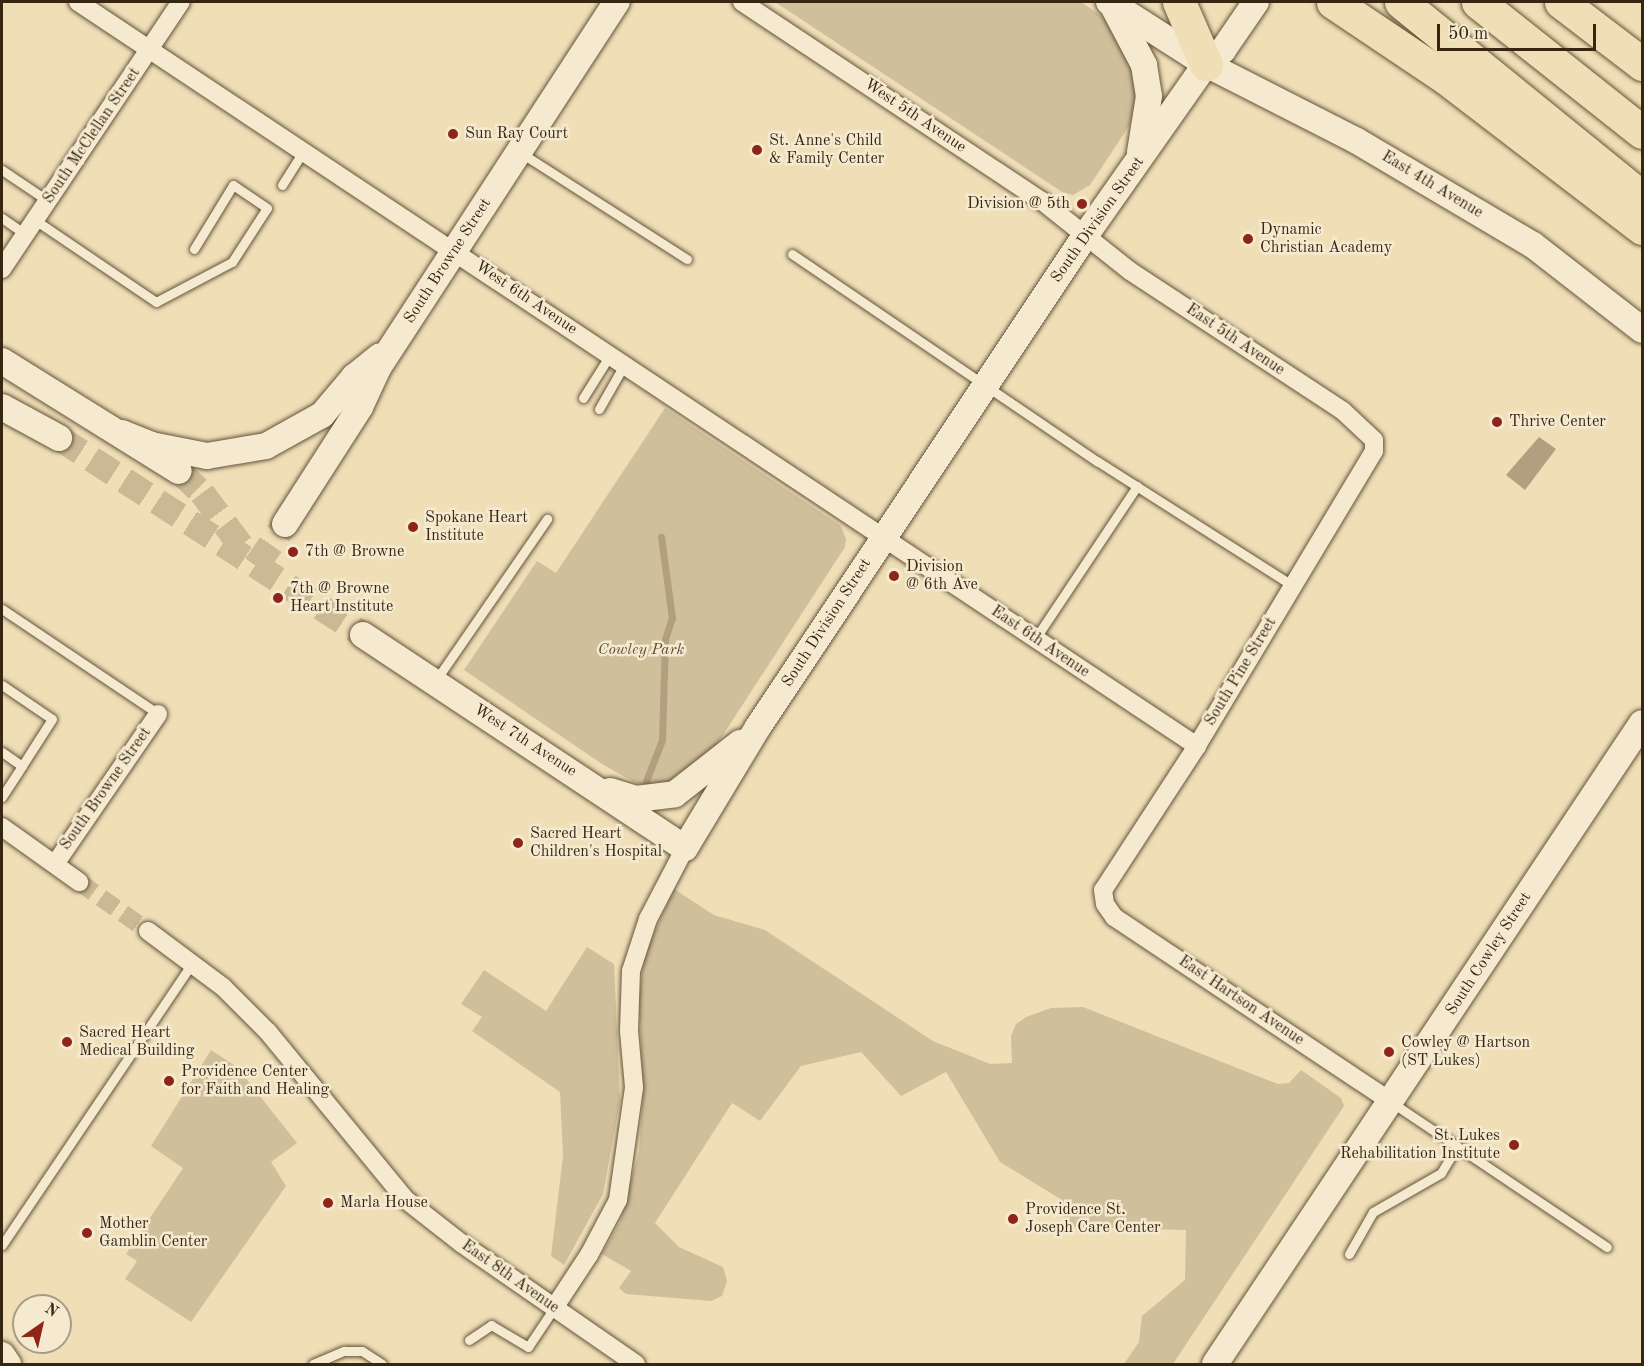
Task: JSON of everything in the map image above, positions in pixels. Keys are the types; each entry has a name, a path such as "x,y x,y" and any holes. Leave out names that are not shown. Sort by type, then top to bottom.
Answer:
{"highway":[{"path":"1179,2 1206,64"},
{"path":"1333,2 1446,78 1642,228"},
{"path":"1401,2 1642,198"},
{"path":"1478,2 1642,132"},
{"path":"1561,2 1642,64"}],"street":[{"name":"West 6th Avenue","path":"78,2 455,250 883,538"},
{"name":"South McClellan Street","path":"2,269 182,2"},
{"name":"South Browne Street","path":"285,524 356,414 392,346 617,2"},
{"name":"West 5th Avenue","path":"742,2 1042,201 1085,236"},
{"name":"East 4th Avenue","path":"1110,2 1206,64 1357,141 1533,245 1642,330"},
{"path":"1110,2 1144,65 1149,96 1138,161"},
{"name":"South Division Street","path":"554,1308 589,1255 618,1200 634,1088 629,1031 631,971 648,919 686,848 758,727 1085,236 1206,64 1229,42 1256,2"},
{"name":"East 5th Avenue","path":"1085,236 1130,271 1343,411 1374,440 1374,451"},
{"path":"122,433 151,445 207,456 266,446 322,415 354,377 392,346"},
{"path":"2,361 122,433 179,471"},
{"path":"2,407 59,438"},
{"name":"South Pine Street","path":"1103,890 1197,746 1374,451"},
{"name":"East 6th Avenue","path":"883,538 1197,746"},
{"name":"West 7th Avenue","path":"363,635 686,848"},
{"name":"South Browne Street","path":"55,864 158,714"},
{"name":"South Cowley Street","path":"1215,1365 1642,723"},
{"path":"592,785 636,799 675,794 758,727"},
{"path":"2,827 79,882"},
{"name":"East Hartson Avenue","path":"1103,890 1106,904 1114,917 1391,1102"},
{"name":"East 8th Avenue","path":"148,932 192,963 268,1032 391,1182 461,1243 636,1365"},
{"path":"2,1355 8,1365"}],"lane":[{"path":"282,185 303,150"},
{"path":"519,152 687,259"},
{"path":"2,170 48,201"},
{"path":"2,218 30,227 156,302 232,262 267,208 233,185 194,249"},
{"path":"792,254 1137,486 1293,586"},
{"path":"583,398 617,360"},
{"path":"600,409 617,360"},
{"path":"1035,639 1137,486"},
{"path":"435,682 547,519"},
{"path":"2,609 158,714"},
{"path":"2,685 52,719 2,796"},
{"path":"2,752 22,766"},
{"path":"2,1245 192,963"},
{"path":"1391,1102 1608,1247"},
{"path":"1349,1254 1373,1212 1441,1173 1457,1146"},
{"path":"469,1340 491,1325 528,1347 554,1308"},
{"path":"320,1363 344,1351 362,1351 382,1365"}],"green space":[{"path":"775,2 1081,2 1106,19 1137,79 1136,106 1129,126 1090,185 1073,195 1062,192"},
{"name":"Cowley Park","path":"665,408 841,526 846,539 845,547 710,755 693,775 658,789 634,782 602,764 464,670 537,561 556,573"},
{"path":"674,889 714,915 765,930 933,1041 990,1064 1012,1063 1011,1036 1016,1024 1026,1017 1051,1008 1083,1007 1278,1084 1289,1083 1301,1070 1341,1098 1344,1106 1173,1364 1124,1364 1139,1342 1142,1316 1185,1280 1186,1230 1063,1227 1062,1200 1000,1162 946,1072 901,1096 861,1052 801,1066 760,1121 732,1103 655,1223 679,1247 723,1267 727,1281 722,1296 711,1301 626,1294 619,1288 631,1271 602,1254 620,1222 639,1151 643,1092 639,996 645,953"},
{"path":"587,947 614,964 620,1101 603,1194 564,1265 551,1256 563,1156 560,1092 472,1031 482,1017 461,1004 484,970 546,1011"},
{"path":"211,1050 237,1067 297,1143 271,1162 286,1186 191,1322 125,1279 137,1261 126,1254 183,1168 151,1146"}],"shaded area":[{"path":"1539,437 1556,449 1525,490 1506,475"}],"waterway":[{"path":"646,781 662,740 665,639 672,618 661,537"}],"tunnel":[{"path":"59,438 363,635"},
{"path":"179,471 202,493 247,554"},
{"path":"256,566 285,524"},
{"path":"79,882 148,931"}],"place":[{"name":"Sun Ray Court","path":"453,134"},
{"name":"St. Anne's Child & Family Center","path":"757,150"},
{"name":"Division @ 5th","path":"1082,204"},
{"name":"Dynamic Christian Academy","path":"1248,239"},
{"name":"Thrive Center","path":"1497,422"},
{"name":"Spokane Heart Institute","path":"413,527"},
{"name":"7th @ Browne","path":"293,552"},
{"name":"Division @ 6th Ave","path":"894,576"},
{"name":"7th @ Browne Heart Institute","path":"278,598"},
{"name":"Sacred Heart Children's Hospital","path":"518,843"},
{"name":"Sacred Heart Medical Building","path":"67,1042"},
{"name":"Cowley @ Hartson (ST Lukes)","path":"1389,1052"},
{"name":"Providence Center for Faith and Healing","path":"169,1081"},
{"name":"St. Lukes Rehabilitation Institute","path":"1514,1145"},
{"name":"Marla House","path":"328,1203"},
{"name":"Providence St. Joseph Care Center","path":"1013,1219"},
{"name":"Mother Gamblin Center","path":"87,1233"}]}
